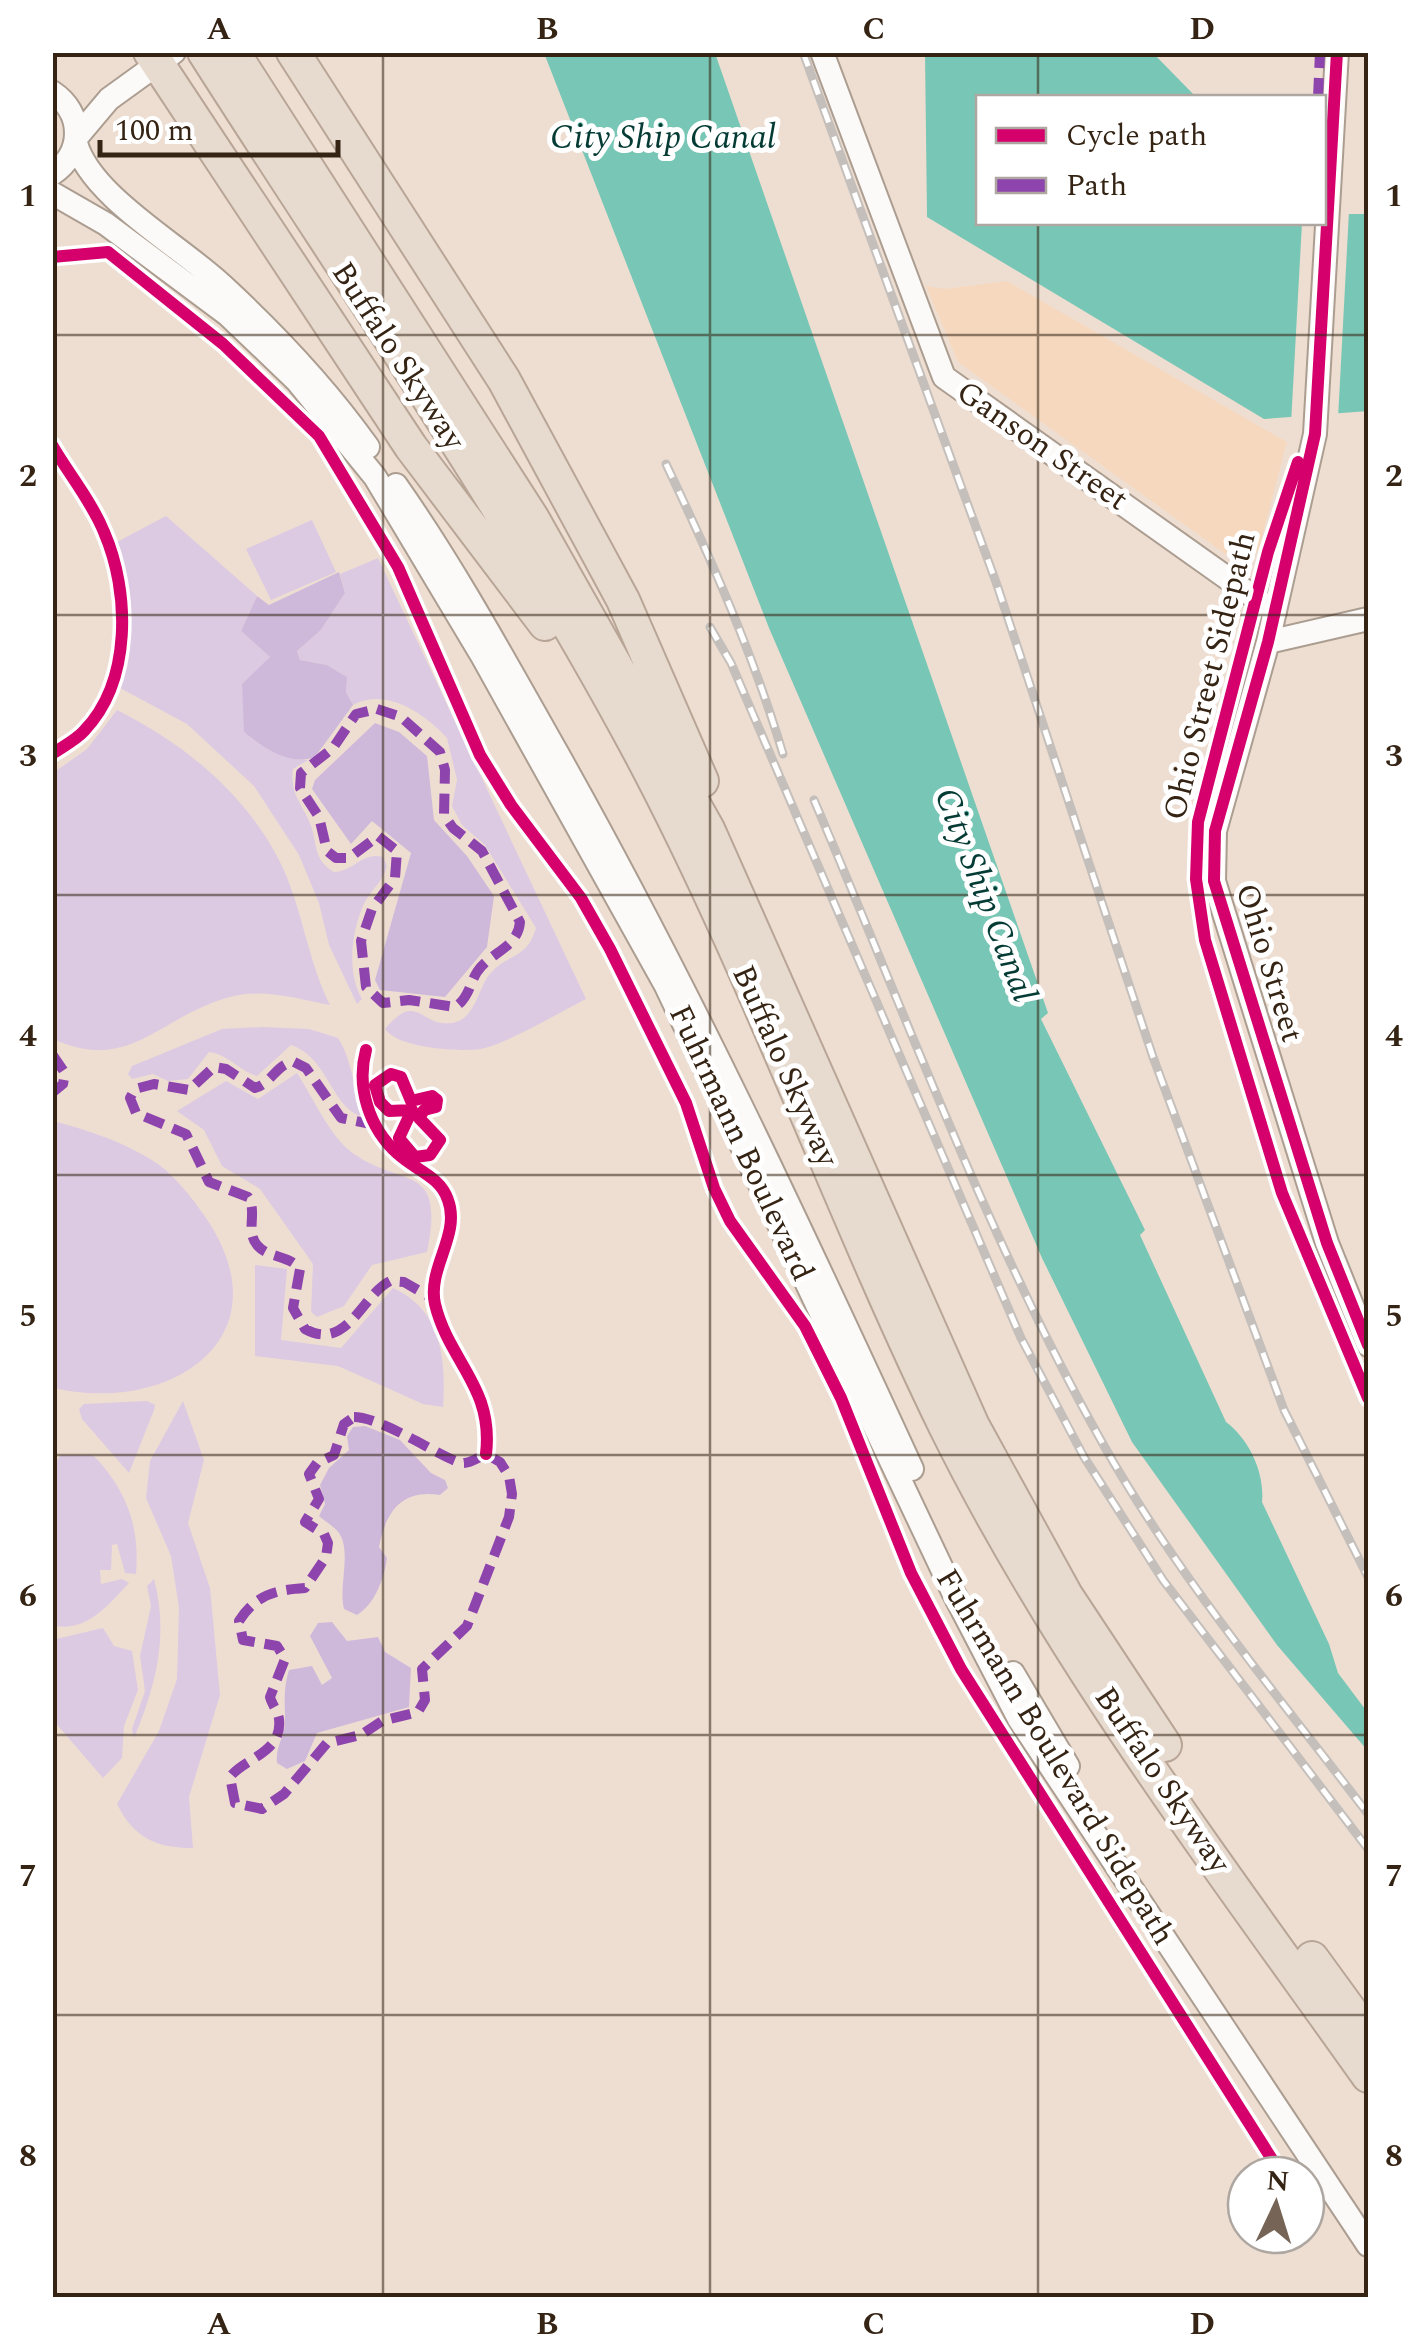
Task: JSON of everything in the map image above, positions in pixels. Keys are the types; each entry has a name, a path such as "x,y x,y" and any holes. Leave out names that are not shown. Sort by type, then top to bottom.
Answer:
{"highway":[{"name":"Buffalo Skyway","path":"204,52 528,559 639,752 768,998 973,1426 1066,1595 1368,2035"},
{"name":"Buffalo Skyway","path":"233,52 534,519 708,829 768,998 946,1427 1043,1607 1368,2076"},
{"path":"293,52 504,380 569,496 623,600 707,794 708,829"},
{"path":"160,57 411,447 639,752"}],"street":[{"name":"Ganson Street","path":"822,52 944,377 1275,612"},
{"name":"Ohio Street","path":"1338,52 1315,434 1268,642 1215,831 1214,881 1327,1243 1368,1346"},
{"path":"52,174 66,164 95,112 160,57"},
{"path":"55,93 87,98 129,83"},
{"name":"Fuhrmann Boulevard","path":"55,93 72,110 76,140 94,181 221,284 289,350 368,458 673,982 954,1592 1019,1719 1368,2218"},
{"name":"Fuhrmann Boulevard","path":"52,193 106,224 228,314 368,458"},
{"path":"1268,642 1368,619"},
{"name":"Fuhrmann Boulevard","path":"1131,1876 1368,2245"}],"shaded area":[{"path":"1007,281 1287,442 1259,548 1251,559 1231,558 958,362 926,286 945,289"},
{"path":"166,516 257,596 241,631 270,657 261,668 298,760 308,760 293,769 293,785 322,862 334,872 376,856 383,857 387,866 366,901 356,929 353,966 362,999 357,1004 329,945 319,903 299,855 254,786 187,724 120,688 131,621 115,543"},
{"path":"312,520 336,572 271,600 246,549"},
{"path":"378,558 586,999 517,1035 480,1049 415,1044 402,1041 385,1029 405,1012 412,1011 441,1023 460,1021 471,1010 489,975 527,946 536,928 485,845 462,825 452,806 457,780 447,738 404,705 378,699 353,705 346,692 347,677 327,665 300,660 297,651 321,630 345,593 340,574"},
{"path":"339,572 345,593 321,630 297,651 300,660 327,665 347,677 346,692 353,705 315,757 287,757 244,732 242,684 270,657 241,631 257,596 269,605"},
{"path":"117,710 165,738 210,772 265,835 287,877 330,1005 280,995 243,995 205,1006 124,1046 103,1050 80,1048 53,1039 53,773 87,749"},
{"path":"375,723 399,732 427,756 434,820 467,856 494,896 487,947 445,997 380,990 375,980 411,853 372,821 351,844 312,789 315,780"},
{"path":"222,1029 309,1029 338,1038 366,1117 345,1106 314,1061 291,1045 257,1076 209,1052 188,1079 168,1081 153,1074 132,1079 128,1074 132,1066"},
{"path":"297,1073 342,1144 369,1163 415,1181 430,1202 427,1252 372,1265 344,1306 317,1317 311,1312 313,1264 260,1189 222,1166 204,1130 177,1111 226,1081 258,1099"},
{"path":"53,1121 120,1143 164,1169 204,1215 227,1259 233,1297 225,1330 205,1357 175,1377 138,1390 97,1393 53,1388"},
{"path":"255,1265 287,1269 281,1340 341,1348 393,1288 409,1297 422,1309 438,1338 443,1407 423,1404 338,1366 255,1356"},
{"path":"147,1401 155,1405 154,1410 129,1473 82,1419 79,1409 84,1404"},
{"path":"183,1401 204,1460 188,1523 210,1588 220,1695 189,1797 193,1848 148,1839 131,1825 117,1804 159,1731 177,1679 179,1608 171,1556 146,1498 150,1461"},
{"path":"365,1426 400,1440 431,1473 445,1480 448,1488 440,1495 405,1500 391,1514 379,1547 387,1558 381,1582 374,1598 357,1615 344,1609 343,1541 319,1516 325,1504 320,1485 329,1468 349,1450 347,1436 353,1427"},
{"path":"61,1455 93,1455 105,1468 129,1510 137,1557 136,1574 125,1573 117,1544 112,1545 111,1570 100,1570 101,1584 122,1579 129,1583 96,1615 64,1627 52,1625 52,1467"},
{"path":"154,1579 160,1620 158,1660 134,1738 132,1729 145,1691 140,1656 151,1606 147,1586"},
{"path":"332,1622 347,1641 378,1637 385,1652 411,1668 409,1707 317,1733 305,1761 287,1769 277,1763 277,1757 285,1727 289,1670 312,1666 322,1685 332,1678 310,1636 318,1623"},
{"path":"103,1628 114,1646 132,1651 138,1690 124,1726 122,1758 103,1778 53,1720 52,1640"}],"water":[{"name":"City Ship Canal","path":"544,53 715,53 1048,1013 1041,1019 1145,1230 1140,1235 1226,1422 1254,1458 1262,1502 1329,1644 1338,1673 1368,1713 1368,1751 1277,1645 1132,1442 1042,1258 769,628"},
{"path":"925,53 1153,53 1194,95 976,95 976,225 1326,225 1326,214 1368,214 1368,411 1264,419 927,217"}],"pier":[{"path":"1326,209 1349,211 1338,419 1291,424 1302,225 1326,225"}],"railway":[{"path":"803,52 997,585 1153,1057 1284,1410 1368,1577"},
{"path":"666,464 730,607 783,754"},
{"path":"710,627 731,663 1021,1338 1084,1457 1163,1580 1368,1849"},
{"path":"814,800 985,1207 1061,1367 1103,1444 1195,1587 1368,1814"}],"marked path":[{"path":"1318,95 1320,52"},
{"path":"377,709 401,717 440,752 445,770 444,815 453,828 482,851 520,922 514,938 482,965 455,1007 409,1000 383,1003 366,987 361,941 372,909 395,878 397,851 378,836 349,858 336,858 327,851 319,817 300,788 301,773 333,748 356,714 377,709"},
{"path":"52,1054 65,1073 63,1084 52,1093"},
{"path":"376,1125 341,1118 306,1068 294,1062 255,1088 226,1069 214,1067 189,1090 154,1084 135,1089 130,1098 136,1113 186,1134 209,1182 248,1197 257,1245 300,1269 293,1308 305,1329 320,1334 343,1328 390,1281 404,1282 435,1300"},
{"path":"354,1417 382,1424 457,1462 467,1463 486,1454 500,1462 509,1476 512,1494 509,1517 467,1626 422,1669 425,1700 418,1712 382,1721 361,1735 327,1743 284,1794 262,1809 235,1803 230,1777 269,1747 279,1730 270,1697 285,1659 277,1646 243,1640 239,1621 252,1605 268,1595 305,1588 326,1557 328,1543 324,1534 305,1522 319,1499 309,1474 317,1463 334,1455 344,1424 354,1417"}],"cycle path":[{"path":"1337,52 1315,434 1268,642 1215,831 1214,881 1327,1243 1368,1345"},
{"name":"Fuhrmann Boulevard Sidepath","path":"52,257 108,252 223,344 319,436 398,567 480,755 511,805 581,898 610,949 686,1103 714,1188 730,1221 805,1326 841,1398 911,1573 961,1669 1269,2155"},
{"path":"52,445 104,532 119,581 122,608 118,662 100,711 84,731 52,754"},
{"name":"Ohio Street Sidepath","path":"1298,462 1268,552 1198,822 1196,879 1205,940 1282,1193 1368,1398"},
{"path":"366,1050 364,1092 379,1132 398,1154 439,1185 448,1200 450,1226 435,1277 435,1304 477,1392 487,1431 486,1454"},
{"path":"391,1074 401,1077 411,1101 432,1096 437,1100 436,1107 424,1110 419,1118 440,1140 430,1155 415,1157 399,1138 412,1110 389,1111 380,1102 375,1085 391,1074"}]}
